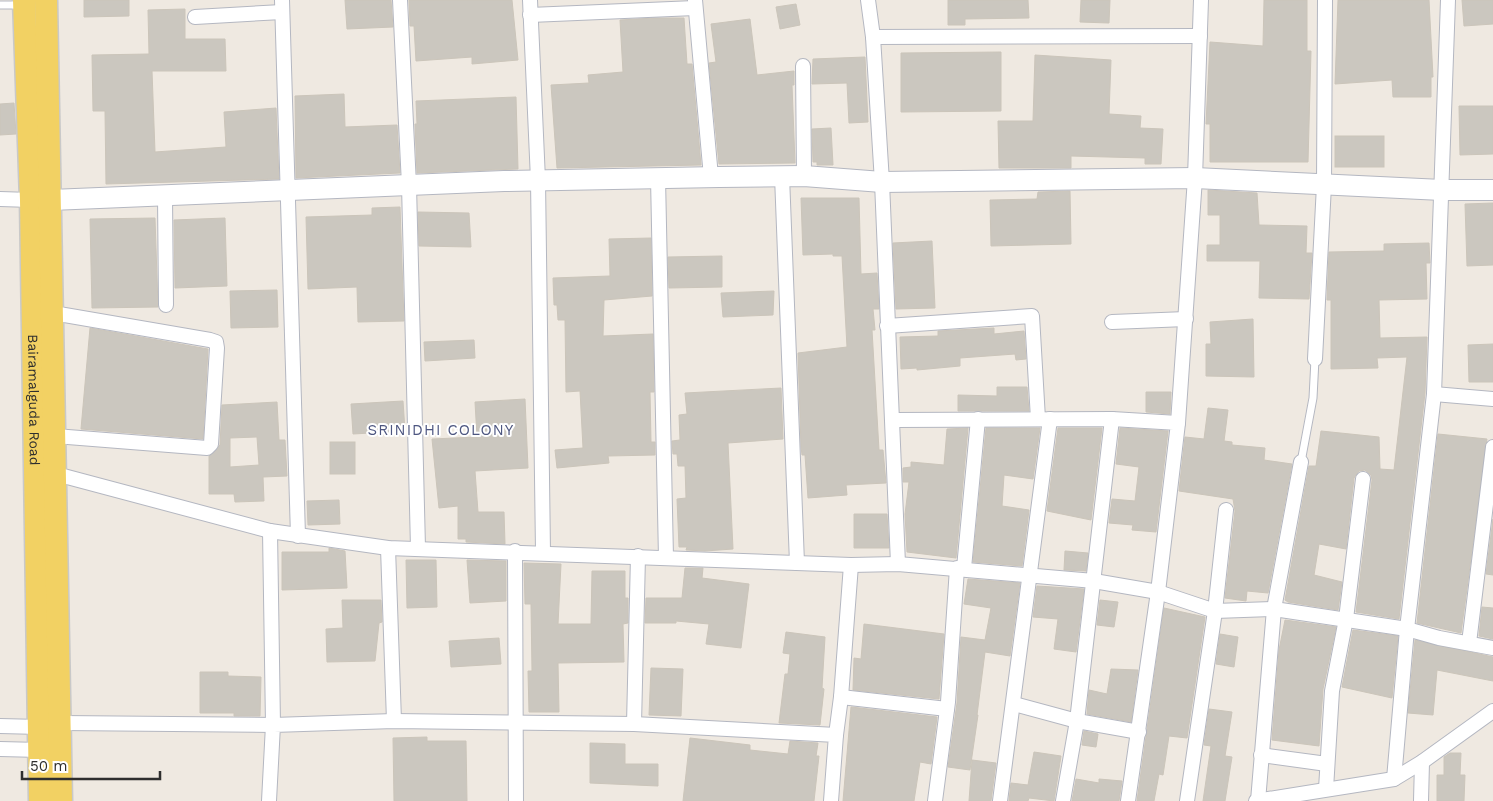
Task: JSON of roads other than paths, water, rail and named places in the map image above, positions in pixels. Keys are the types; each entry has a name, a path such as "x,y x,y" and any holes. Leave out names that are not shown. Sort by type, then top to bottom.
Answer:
{"main road":[{"name":"Bairamalguda Road","path":"46,0 41,200 50,725 61,801"},
{"name":"Bairamalguda Road","path":"24,3 53,313 56,474 50,725 40,750 40,801"}],"street":[{"path":"400,0 409,185 418,548"},
{"path":"530,0 538,180 544,552"},
{"path":"868,0 873,37 882,182 887,326 894,420 898,564"},
{"path":"1128,801 1158,592 1178,423 1195,178 1201,0"},
{"path":"1315,359 1324,185 1325,0"},
{"path":"1394,779 1407,629 1434,394 1448,0"},
{"path":"530,14 695,4 711,177"},
{"path":"195,17 282,6 298,536"},
{"path":"873,37 1200,36"},
{"path":"803,66 804,176"},
{"path":"0,199 41,200 165,196 538,180 782,176 882,182 1195,178 1442,190 1493,190"},
{"path":"782,176 797,563"},
{"path":"658,178 666,558"},
{"path":"165,196 166,305"},
{"path":"53,313 210,340 216,342 217,348 210,444 207,448 55,436"},
{"path":"887,326 1032,316 1044,419 1031,574 1000,801"},
{"path":"1112,322 1186,319"},
{"path":"1434,394 1493,399"},
{"path":"935,801 947,708 960,568 978,419"},
{"path":"894,420 1044,419 1178,423"},
{"path":"1063,801 1077,721 1112,420"},
{"path":"1469,643 1493,447"},
{"path":"1301,462 1274,609 1257,801 1394,779 1422,762 1493,711"},
{"path":"56,474 270,531 388,548 544,552 851,565 898,564 1031,574 1094,581 1158,592 1215,611 1274,609 1407,629 1493,648"},
{"path":"1326,789 1326,764 1332,691 1346,619 1363,479"},
{"path":"1188,801 1215,611 1226,510"},
{"path":"269,801 273,725 270,531"},
{"path":"388,548 394,721"},
{"path":"515,551 516,801"},
{"path":"634,724 638,556"},
{"path":"831,801 851,565"},
{"path":"841,697 947,708"},
{"path":"1014,704 1077,721 1139,732"},
{"path":"0,726 273,725 394,721 517,722 634,724 836,735"},
{"path":"0,749 40,750"},
{"path":"1261,755 1326,764"},
{"path":"1421,801 1422,762"}],"lane":[{"path":"0,5 24,3"},
{"path":"1301,462 1313,398 1315,359"}],"district":[{"name":"SRINIDHI COLONY","path":"441,430"}]}
